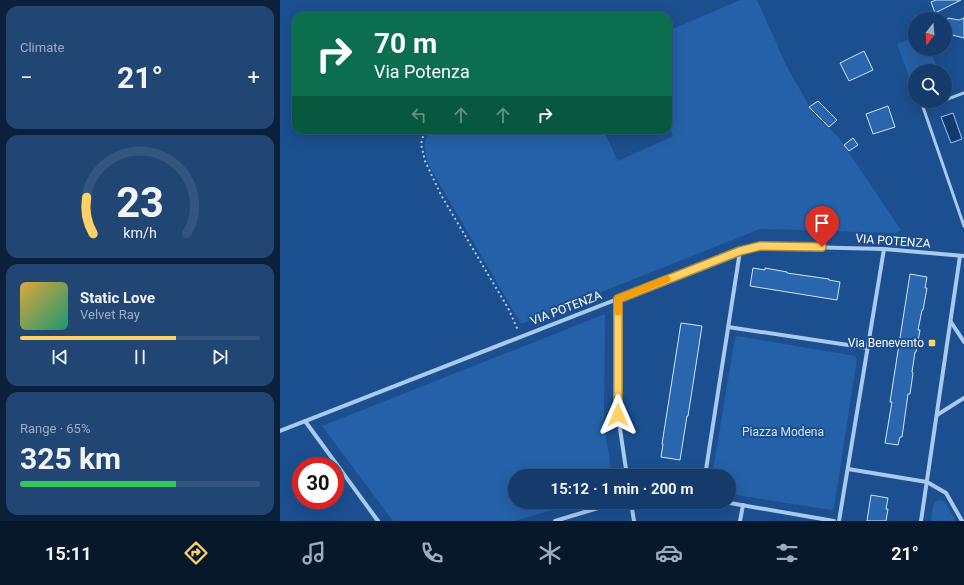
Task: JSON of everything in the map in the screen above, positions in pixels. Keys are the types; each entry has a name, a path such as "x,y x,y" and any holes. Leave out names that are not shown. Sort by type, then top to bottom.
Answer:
{"street":[{"name":"VIA POTENZA","path":"280,431 740,251 760,246 884,248 962,256"},
{"path":"839,521 884,248"},
{"path":"706,469 740,251"},
{"path":"921,521 962,256"},
{"path":"618,299 618,415 626,469"},
{"path":"951,322 964,342"},
{"path":"728,327 868,348"},
{"path":"937,415 964,398"},
{"path":"305,421 378,521"},
{"path":"848,469 927,482 946,494 962,521"},
{"path":"736,504 834,521"},
{"path":"740,521 743,505"},
{"path":"555,521 595,509"},
{"path":"632,509 634,521"}],"lane":[{"path":"952,97 964,93"},
{"path":"923,108 964,226"}],"path":[{"path":"424,134 421,144 425,161 441,195 508,308 521,336"}],"green space":[{"path":"740,0 757,0 788,69 809,107 839,138 901,230 896,233 760,229 521,324 428,164 425,154 425,144 428,136 431,134 605,134 618,161 673,136 672,29"},
{"path":"908,40 908,56 933,56 935,64 908,64 908,74 897,44"},
{"path":"605,314 604,421 611,469 508,469 508,509 555,509 515,521 393,521 322,426"},
{"name":"Piazza Modena","path":"737,336 855,356 857,359 834,508 831,510 736,495 736,469 713,469 735,338"},
{"path":"936,501 944,501 956,521 931,521 933,506"}],"shaded area":[{"path":"953,113 962,139 951,143 941,117"}],"building":[{"path":"936,0 961,0 937,12 935,12 931,2"},
{"path":"964,18 964,38 952,35 952,19 959,20"},
{"path":"864,51 873,70 849,81 840,63"},
{"path":"818,101 837,120 829,127 809,107"},
{"path":"888,106 895,127 873,134 866,114"},
{"path":"853,138 858,145 849,151 844,145"},
{"path":"753,268 765,270 765,268 840,282 837,300 750,286"},
{"path":"910,274 927,277 925,288 927,288 918,330 920,330 915,352 910,394 908,394 902,437 900,437 898,445 885,443"},
{"path":"681,323 702,326 680,460 661,457"},
{"path":"871,495 888,498 886,521 867,521"}],"slow traffic":[{"path":"618,312 618,299 667,279"}],"place":[{"name":"Via Benevento","path":"932,343"}],"route":[{"path":"618,415 618,299 740,251 760,246 822,247"}]}
